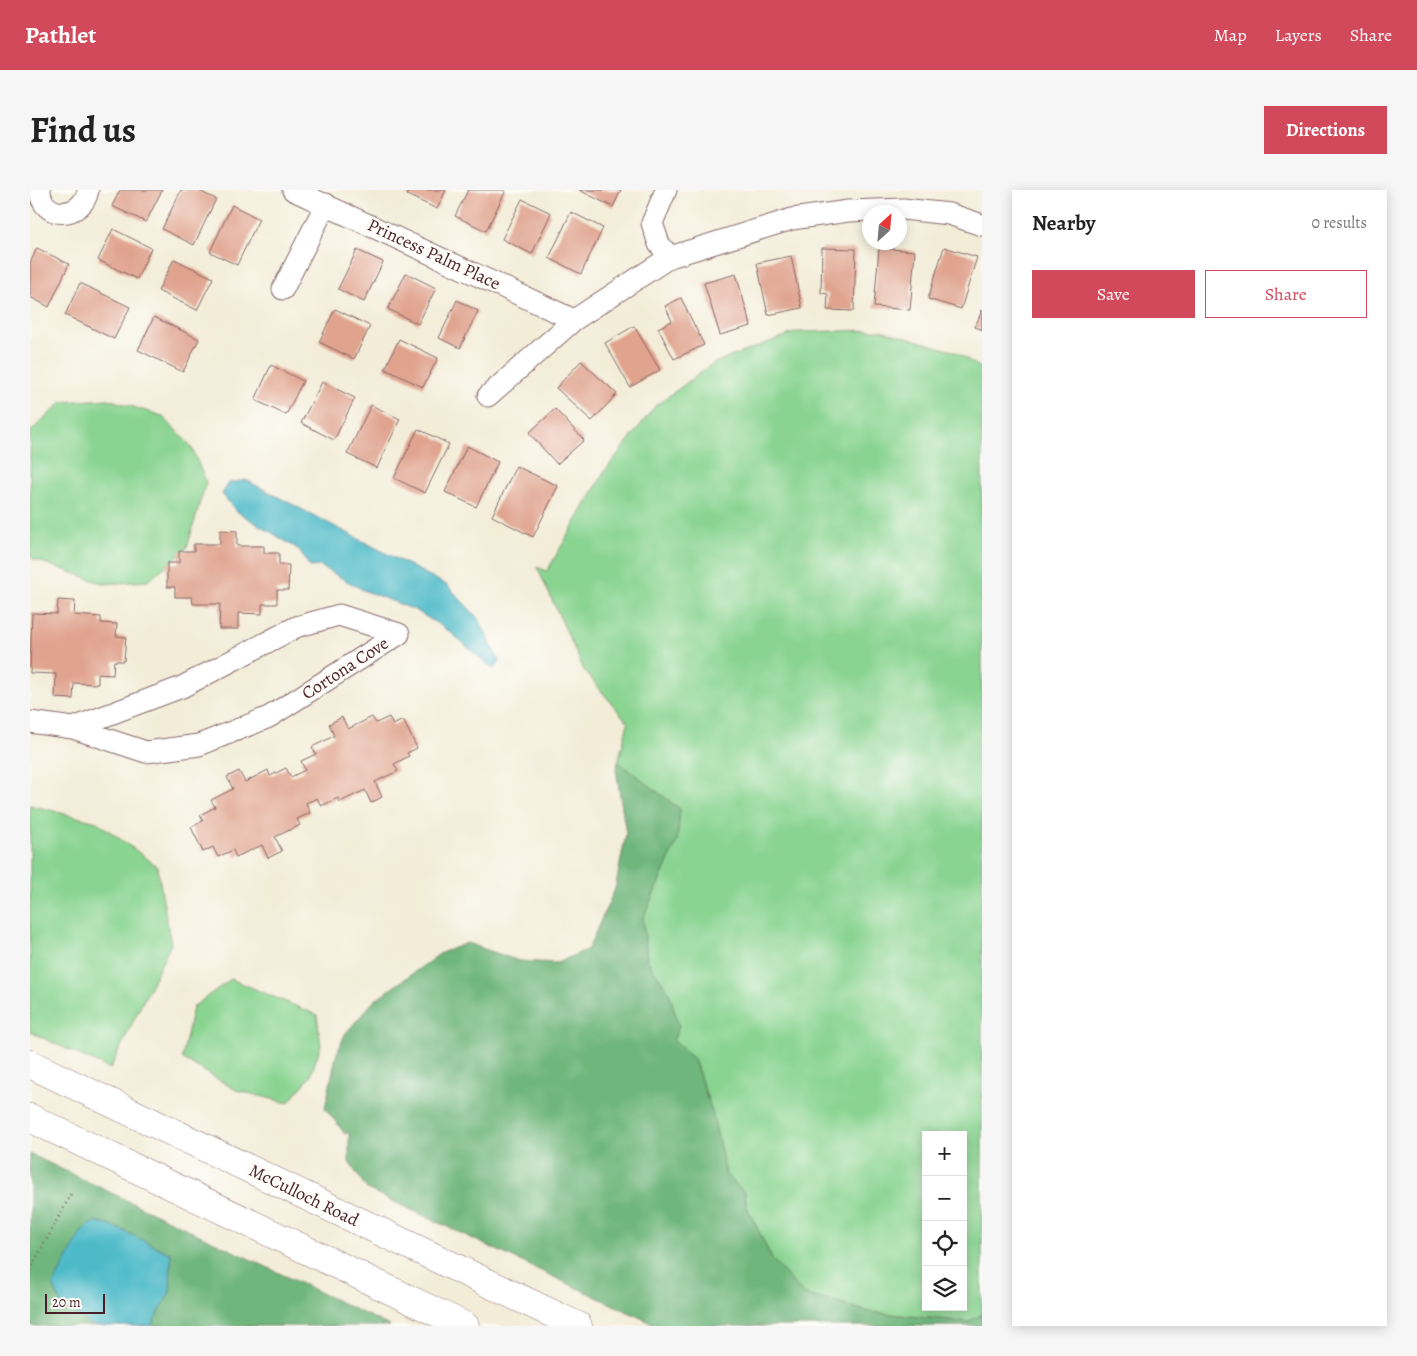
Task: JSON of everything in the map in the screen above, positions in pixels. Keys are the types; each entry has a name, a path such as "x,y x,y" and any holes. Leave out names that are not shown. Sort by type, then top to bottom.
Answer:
{"main road":[{"name":"McCulloch Road","path":"30,1064 578,1326"},
{"path":"30,1118 465,1326"}],"street":[{"path":"40,190 43,201 48,207 62,213 70,212 82,205 88,190"},
{"name":"Princess Palm Place","path":"293,190 574,320"},
{"path":"666,190 652,223 660,244 670,257"},
{"path":"283,290 326,204"},
{"path":"488,396 574,320 670,257 792,219 848,211 903,209 949,214 982,225"},
{"name":"Cortona Cove","path":"30,722 73,728 146,752 198,745 268,717 399,634 340,615 296,627 182,687 73,728"}],"path":[{"path":"30,1270 71,1194"}],"green space":[{"path":"881,330 956,352 982,369 982,1314 969,1322 870,1312 803,1294 772,1259 746,1205 745,1193 726,1175 713,1115 694,1059 673,1040 679,1027 669,992 647,960 643,918 677,841 680,809 618,762 628,723 584,670 537,567 547,571 605,471 655,406 714,363 796,332"},
{"path":"108,399 162,416 191,446 206,482 187,548 148,581 104,584 33,559 30,554 30,432 62,402"},
{"path":"618,762 680,809 677,841 643,918 647,960 669,992 679,1027 673,1040 694,1059 713,1115 726,1175 745,1193 746,1205 772,1259 803,1294 870,1312 969,1322 982,1314 982,1326 658,1326 367,1189 349,1162 349,1132 345,1134 325,1108 336,1056 345,1034 374,1001 441,953 467,943 519,961 557,963 588,949 615,889 626,834 616,769"},
{"path":"30,805 97,822 157,866 171,944 110,1069 30,1032"},
{"path":"231,979 317,1015 321,1045 310,1077 288,1103 236,1090 182,1058 193,1007"},
{"path":"30,1154 390,1326 151,1326 170,1292 171,1254 122,1230 96,1221 62,1306 94,1326 30,1326"}],"water":[{"path":"246,480 447,585 479,619 500,663 493,669 449,631 415,610 363,590 320,566 310,567 298,549 236,511 222,494 229,483"},
{"path":"96,1221 122,1230 171,1254 170,1292 151,1326 94,1326 62,1306 53,1285 82,1231"}],"building":[{"path":"120,190 162,190 146,222 112,206"},
{"path":"181,190 197,190 216,199 194,245 162,229"},
{"path":"409,190 446,190 437,209 407,195"},
{"path":"468,190 506,190 486,231 455,216"},
{"path":"579,190 621,190 613,207"},
{"path":"522,199 551,213 532,254 502,239"},
{"path":"232,205 259,219 237,265 210,252"},
{"path":"571,212 603,228 581,274 549,258"},
{"path":"113,229 151,248 137,279 98,260"},
{"path":"944,247 977,257 961,309 928,299"},
{"path":"37,248 69,264 49,307 30,297 30,263"},
{"path":"822,248 856,249 854,311 827,310 828,294 821,293"},
{"path":"357,250 383,262 364,302 338,289"},
{"path":"879,250 915,251 910,310 874,307"},
{"path":"791,256 802,308 768,315 757,263"},
{"path":"174,259 213,278 197,310 158,291"},
{"path":"406,273 436,288 418,324 388,309"},
{"path":"736,274 751,326 720,335 704,283"},
{"path":"80,283 130,307 114,339 65,315"},
{"path":"681,298 704,345 674,359 658,328 672,321 665,306"},
{"path":"457,300 478,311 460,348 439,338"},
{"path":"335,309 370,326 354,359 319,342"},
{"path":"982,310 982,330 975,327"},
{"path":"154,317 199,339 183,372 138,350"},
{"path":"634,326 660,370 630,387 605,343"},
{"path":"399,339 438,358 423,387 385,369"},
{"path":"581,361 617,394 592,421 556,388"},
{"path":"271,365 303,381 286,415 255,400"},
{"path":"322,382 355,398 334,440 301,423"},
{"path":"371,405 400,419 377,468 347,454"},
{"path":"555,409 584,440 557,464 529,433"},
{"path":"418,429 449,444 425,493 394,478"},
{"path":"467,446 498,462 476,507 445,492"},
{"path":"516,466 558,486 533,537 492,516"},
{"path":"220,530 237,531 237,546 264,546 264,553 279,553 279,565 289,565 288,590 277,590 277,604 262,604 262,614 238,613 238,629 219,629 220,604 193,604 192,597 175,597 175,587 167,587 167,563 179,563 179,551 194,551 194,544 220,544"},
{"path":"58,600 75,601 74,615 101,617 101,623 117,624 116,636 126,637 124,661 114,661 113,675 98,674 98,684 74,683 73,699 55,698 56,674 30,673 32,613 57,614"},
{"path":"342,717 348,729 372,717 376,723 389,717 393,725 403,720 417,748 407,753 409,756 394,764 398,771 375,782 382,797 371,803 365,790 340,802 338,798 321,806 317,798 306,803 310,813 297,819 300,825 275,837 282,851 268,858 262,845 236,857 233,850 218,857 213,847 203,852 191,827 203,821 200,815 215,807 211,800 233,789 227,777 239,771 245,782 268,770 270,776 286,768 291,777 305,770 301,761 316,754 312,747 334,736 329,724"}]}
